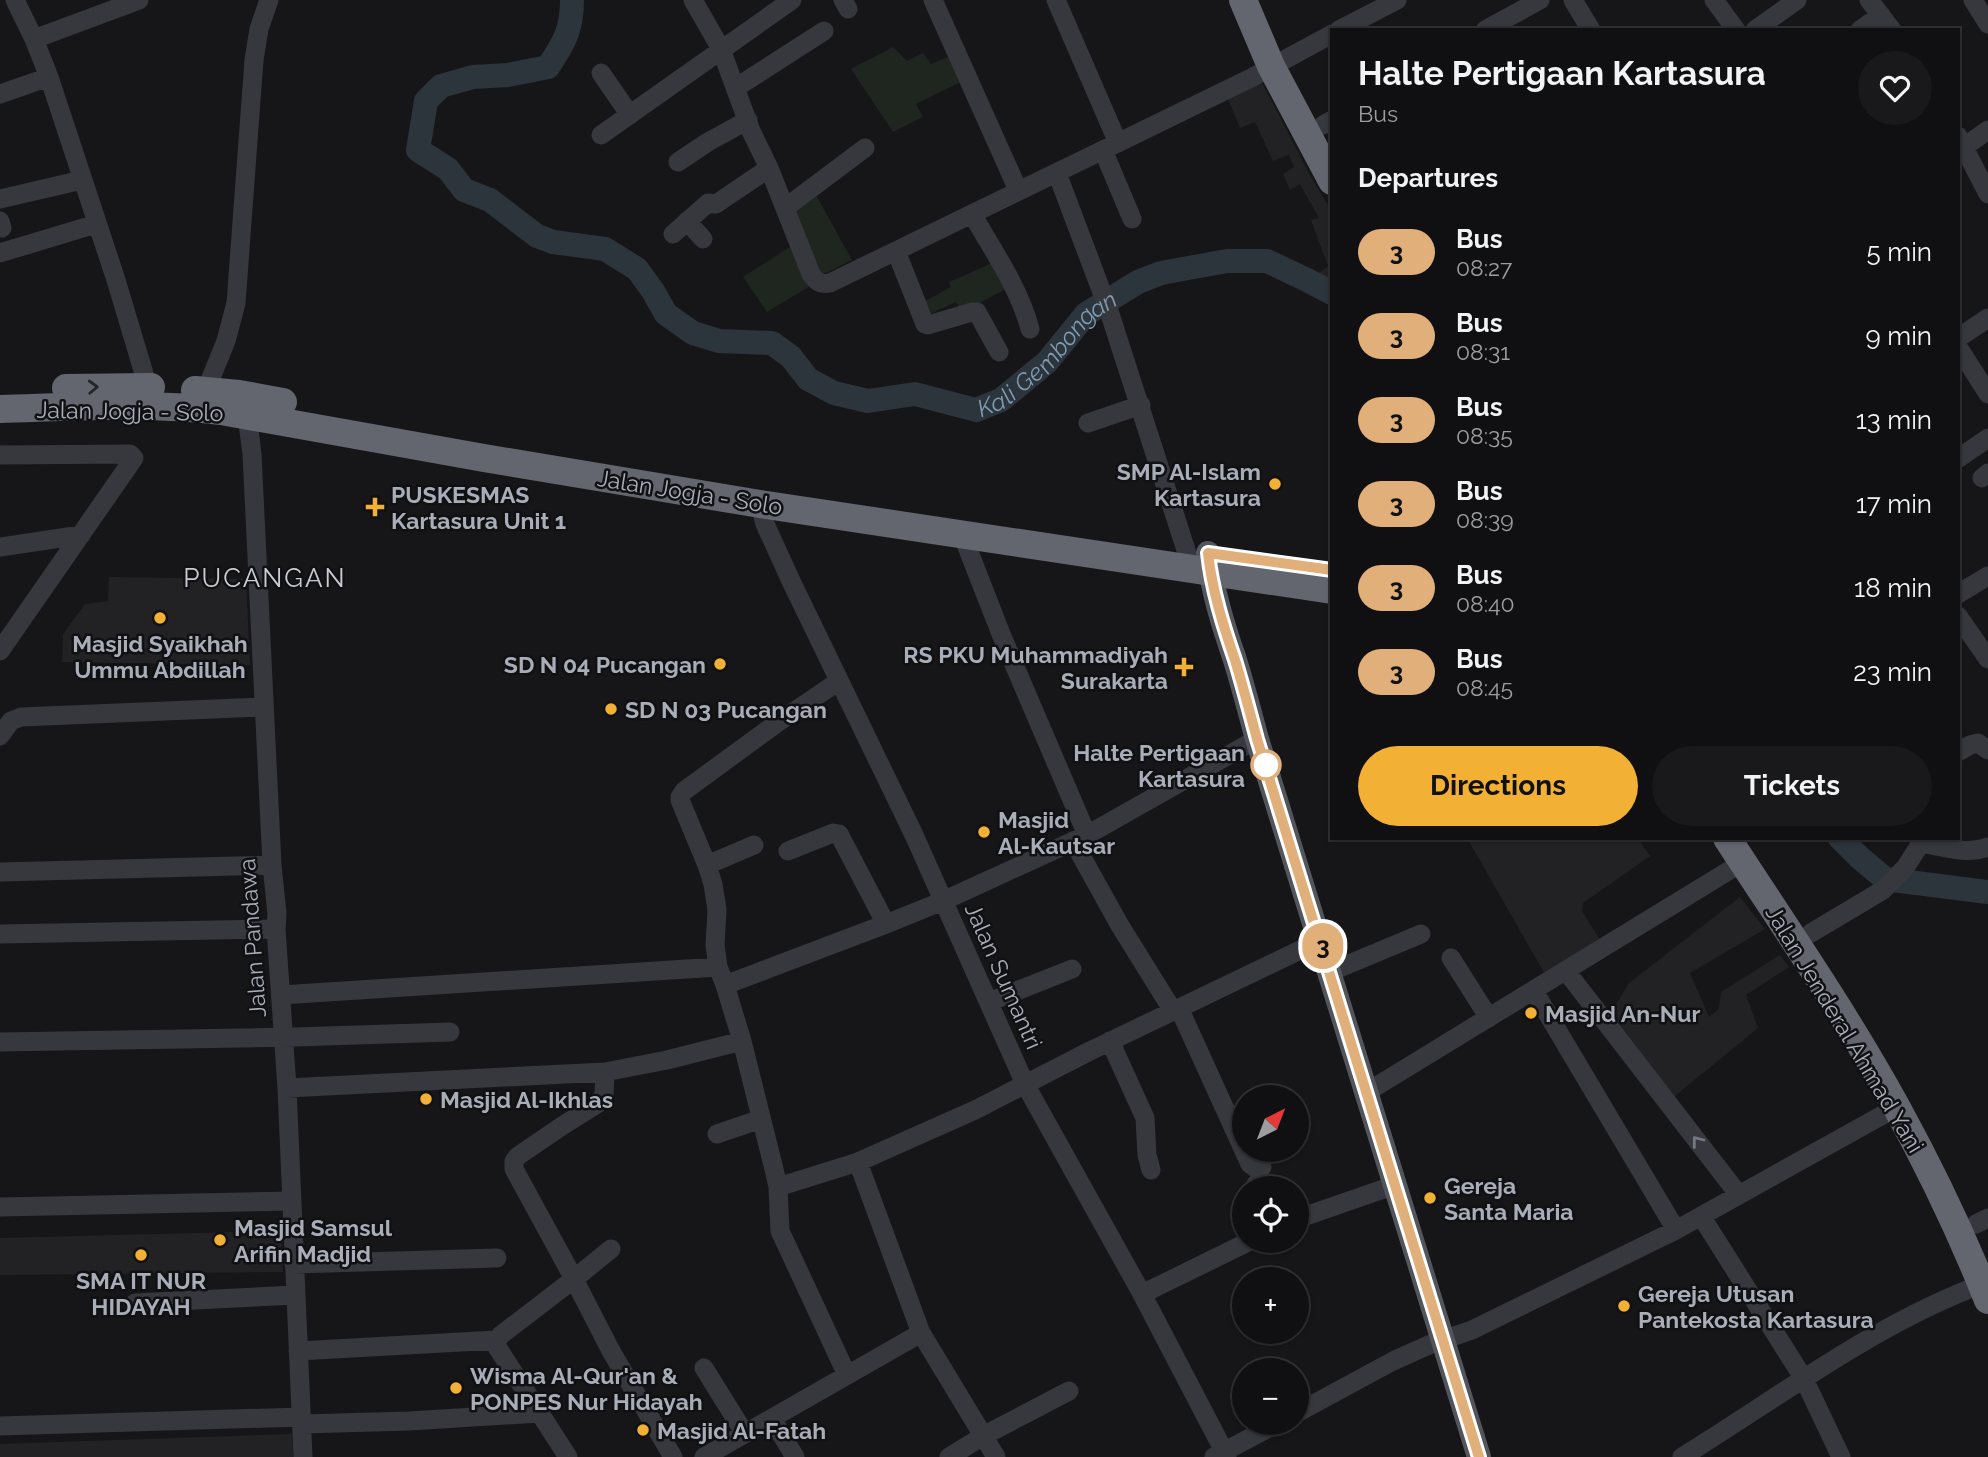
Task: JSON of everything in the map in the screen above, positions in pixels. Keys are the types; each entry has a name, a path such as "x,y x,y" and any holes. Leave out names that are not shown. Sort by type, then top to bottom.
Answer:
{"highway":[{"path":"1244,0 1279,62 1330,177"},
{"path":"1263,0 1279,62 1329,129"},
{"name":"Jalan Jogja - Solo","path":"0,390 144,396 191,407 866,502 1122,549"},
{"name":"Jalan Jogja - Solo","path":"0,409 206,390 239,394 485,449 760,504 962,534 1122,549"},
{"path":"1122,549 1198,561 1330,590"},
{"path":"1198,561 1330,570"},
{"name":"Jalan Jenderal Ahmad Yani","path":"1730,840 1746,850 1811,933 1856,1003 1982,1221 1988,1253"},
{"name":"Jalan Jenderal Ahmad Yani","path":"1746,850 1897,1107 1986,1289"}],"main road":[{"path":"1198,561 1234,659 1444,1340 1477,1456"}],"street":[{"path":"0,422 115,417 144,396 116,280 49,77 15,0"},
{"path":"34,39 139,0"},
{"path":"206,390 226,341 236,303 254,60 259,29 269,0"},
{"path":"693,0 722,49 811,274 820,283 830,283 1110,147 1330,35"},
{"path":"601,135 792,0"},
{"path":"933,0 1018,190"},
{"path":"1056,0 1110,147 1132,219"},
{"path":"1343,28 1396,0"},
{"path":"1489,28 1540,0"},
{"path":"1573,0 1590,28"},
{"path":"1714,0 1735,28"},
{"path":"1758,28 1797,0"},
{"path":"1973,0 1988,24"},
{"path":"1863,28 1881,15"},
{"path":"737,86 824,32"},
{"path":"601,73 630,114"},
{"path":"0,94 49,77"},
{"path":"678,162 748,120"},
{"path":"1988,131 1961,142 1988,194"},
{"path":"785,208 865,148"},
{"path":"703,239 680,228 708,203 716,204 769,168"},
{"path":"1056,173 1109,311 1198,561"},
{"path":"0,199 82,180"},
{"path":"972,214 998,258 1027,315 1031,329"},
{"path":"0,253 96,224"},
{"path":"896,251 925,324 977,312 999,352"},
{"path":"1960,337 1988,318"},
{"path":"1960,350 1988,394"},
{"path":"1088,422 1141,405"},
{"name":"Jalan Pandawa","path":"247,415 252,454 272,864 287,1088 303,1457"},
{"path":"1960,457 1988,438"},
{"path":"0,455 130,454 134,458 0,651"},
{"name":"Jalan Sumantri","path":"760,504 769,533 914,835 1025,1084 1142,1294 1222,1455"},
{"path":"962,534 1080,838 1119,924 1176,1009 1250,1164 1257,1169 1258,1176"},
{"path":"0,547 80,536"},
{"path":"1960,593 1988,576"},
{"path":"1960,619 1988,659"},
{"path":"839,681 681,794 680,800 707,865 718,910 715,945 778,1187 780,1231 847,1375"},
{"path":"0,736 11,721 21,717 264,707"},
{"path":"281,995 722,976 886,924 943,901 1080,838 1257,739"},
{"path":"1960,751 1978,743 1988,750"},
{"path":"788,851 833,833 839,834 886,924"},
{"path":"1811,933 1877,894 1905,868 1921,841 1967,851 1988,847"},
{"path":"707,865 754,845"},
{"path":"1367,1092 1566,971 1746,850"},
{"path":"0,872 272,864"},
{"path":"0,934 276,929"},
{"path":"1330,972 1421,934"},
{"path":"778,1187 858,1162 975,1110 1110,1041 1321,940"},
{"path":"1451,958 1489,1018"},
{"path":"989,1002 1073,968"},
{"path":"1566,971 1739,1195"},
{"path":"1534,991 1676,1230"},
{"path":"0,1042 450,1032"},
{"path":"287,1088 605,1072 742,1041"},
{"path":"1110,1041 1145,1118 1147,1154 1151,1170"},
{"path":"605,1072 604,1095 597,1104 518,1156 513,1164 524,1191 611,1351 673,1457"},
{"path":"1309,1406 1393,1361 1472,1330 1676,1230 1897,1107"},
{"path":"717,1134 761,1119"},
{"path":"858,1162 921,1333 996,1457"},
{"path":"1309,1215 1395,1185"},
{"path":"0,1207 291,1201"},
{"path":"1701,1216 1804,1379 1841,1457"},
{"path":"298,1351 497,1340 611,1249"},
{"path":"1142,1294 1232,1250"},
{"path":"294,1265 498,1258"},
{"path":"1682,1457 1907,1317 1986,1289"},
{"path":"135,1303 295,1295"},
{"path":"704,1457 921,1333"},
{"path":"497,1340 499,1350 568,1457"},
{"path":"704,1368 745,1434"},
{"path":"949,1457 1069,1391"},
{"path":"0,1426 301,1420 409,1422 540,1413"},
{"path":"772,1419 795,1457"},
{"path":"1222,1455 1257,1435"}],"shaded area":[{"path":"893,47 907,61 923,53 931,64 948,57 961,82 916,104 923,117 893,132 851,69"},
{"path":"1261,81 1330,209 1330,284 1316,275 1328,266 1311,220 1319,218 1300,184 1290,190 1283,174 1294,167 1289,155 1273,161 1255,122 1240,128 1228,99"},
{"path":"816,195 852,260 822,275 792,210"},
{"path":"790,247 810,286 767,312 743,277"},
{"path":"995,262 1006,289 962,312 956,302 932,313 925,301 951,287 949,282"},
{"path":"109,577 246,579 250,665 62,662 63,634 85,604 108,601"},
{"path":"1468,840 1645,840 1641,843 1650,856 1583,903 1582,911 1605,948 1550,983"},
{"path":"1740,897 1765,929 1690,973 1709,1017 1719,1009 1721,992 1780,955 1789,967 1746,995 1758,1028 1670,1100 1609,1016 1629,983"},
{"name":"SMA IT NUR HIDAYAH","path":"281,1231 283,1272 0,1275 0,1238"},
{"path":"292,1434 293,1457 0,1457 0,1444"}],"waterway":[{"name":"Kali Gembongan","path":"572,0 566,36 548,67 508,75 473,77 441,86 426,101 418,150 448,169 464,190 490,200 537,236 553,242 605,249 637,269 666,314 693,333 719,341 772,343 791,357 808,379 834,393 868,401 915,394 976,410 1001,400 1047,362 1086,314 1138,282 1161,273 1227,261 1267,261 1330,292"},
{"name":"Kali Gembongan","path":"1842,840 1885,879 1988,892"}],"bus line":[{"name":"3","path":"1330,570 1208,553 1224,632 1479,1457"}],"place":[{"name":"SMP Al-Islam Kartasura","path":"1275,484"},
{"name":"PUSKESMAS Kartasura Unit 1","path":"375,507"},
{"name":"Masjid Syaikhah Ummu Abdillah","path":"160,618"},
{"name":"SD N 04 Pucangan","path":"720,664"},
{"name":"RS PKU Muhammadiyah Surakarta","path":"1184,667"},
{"name":"SD N 03 Pucangan","path":"611,709"},
{"name":"Halte Pertigaan Kartasura","path":"1266,765"},
{"name":"Masjid Al-Kautsar","path":"984,832"},
{"name":"Masjid An-Nur","path":"1531,1013"},
{"name":"Masjid Al-Ikhlas","path":"426,1099"},
{"name":"Gereja Santa Maria","path":"1430,1198"},
{"name":"Masjid Samsul Arifin Madjid","path":"220,1240"},
{"name":"SMA IT NUR HIDAYAH","path":"141,1255"},
{"name":"Gereja Utusan Pantekosta Kartasura","path":"1624,1306"},
{"name":"Wisma Al-Qur'an & PONPES Nur Hidayah","path":"456,1388"},
{"name":"Masjid Al-Fatah","path":"643,1430"}],"district":[{"name":"PUCANGAN","path":"265,578"}]}
